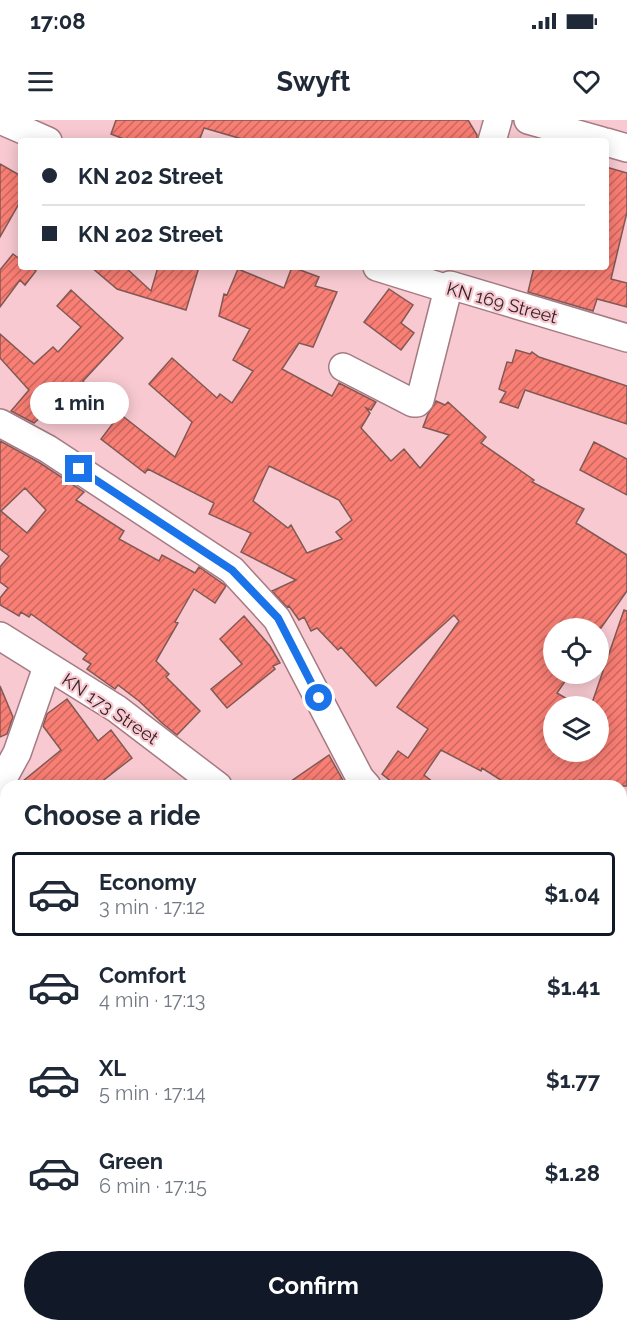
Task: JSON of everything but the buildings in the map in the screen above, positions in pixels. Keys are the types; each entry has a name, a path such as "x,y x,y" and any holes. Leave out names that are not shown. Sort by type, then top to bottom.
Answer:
{"street":[{"path":"0,120 41,138"},
{"path":"493,138 498,120"},
{"path":"528,120 590,138"},
{"path":"609,143 627,148"},
{"name":"KN 169 Street","path":"393,270 451,281 627,338"},
{"path":"343,367 417,403 420,400 451,281"},
{"path":"0,423 48,449 232,570 278,618 362,780"},
{"name":"KN 173 Street","path":"0,636 117,709 210,780"},
{"path":"2,780 17,753 47,667"}],"route":[{"path":"79,469 232,570 278,618 319,698"}]}
